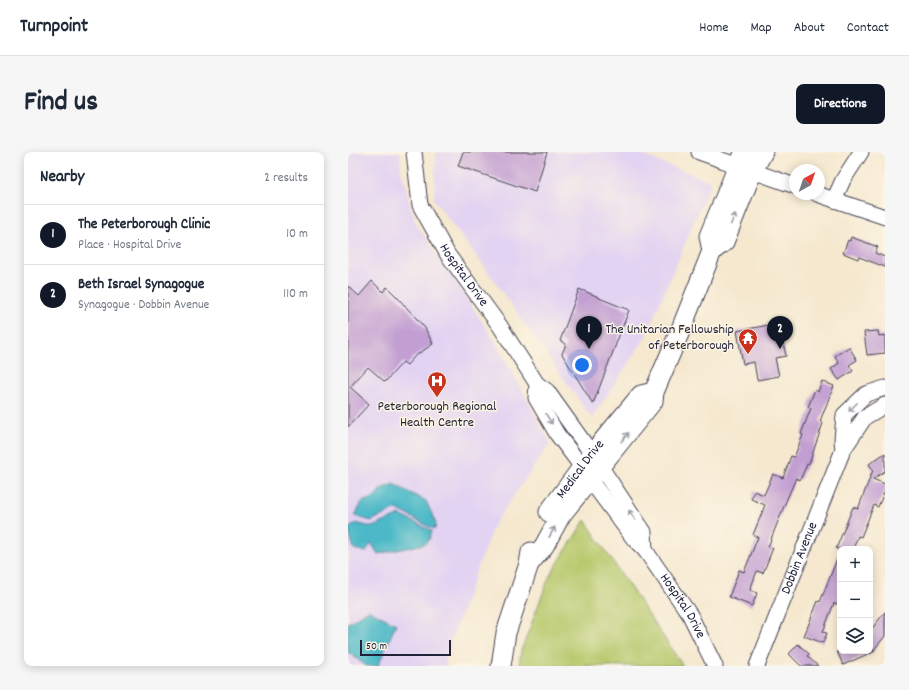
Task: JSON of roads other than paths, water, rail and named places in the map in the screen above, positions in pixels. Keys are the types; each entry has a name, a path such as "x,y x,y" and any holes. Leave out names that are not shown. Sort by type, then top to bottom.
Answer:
{"main road":[{"name":"Medical Drive","path":"501,666 506,633 529,564 544,546 561,515 591,467 653,402 654,392 682,329 712,251 724,242 745,163 763,152"}],"street":[{"path":"699,152 745,163 789,183"},
{"path":"834,200 843,180 861,152"},
{"name":"Hospital Drive","path":"414,154 420,205 448,255 500,326 537,384 547,391 634,539 645,550 690,615 715,666"},
{"path":"825,197 885,217"},
{"name":"Dobbin Avenue","path":"843,450 842,440 844,415 866,394 885,388"},
{"name":"Dobbin Avenue","path":"758,666 843,450 865,417 885,405"}],"water":[{"path":"393,484 426,501 436,523 435,529 397,509 371,521 355,516 362,502 375,497 381,489"},
{"path":"400,515 432,531 429,540 425,544 378,554 371,543 366,552 354,549 348,529 356,523 372,527"},
{"path":"369,610 396,624 378,666 366,666 348,652 348,623"}],"place":[{"name":"The Peterborough Clinic","path":"589,349"},
{"name":"Beth Israel Synagogue","path":"780,349"},
{"name":"The Unitarian Fellowship of Peterborough","path":"748,355"},
{"name":"Peterborough Regional Health Centre","path":"437,398"}]}
